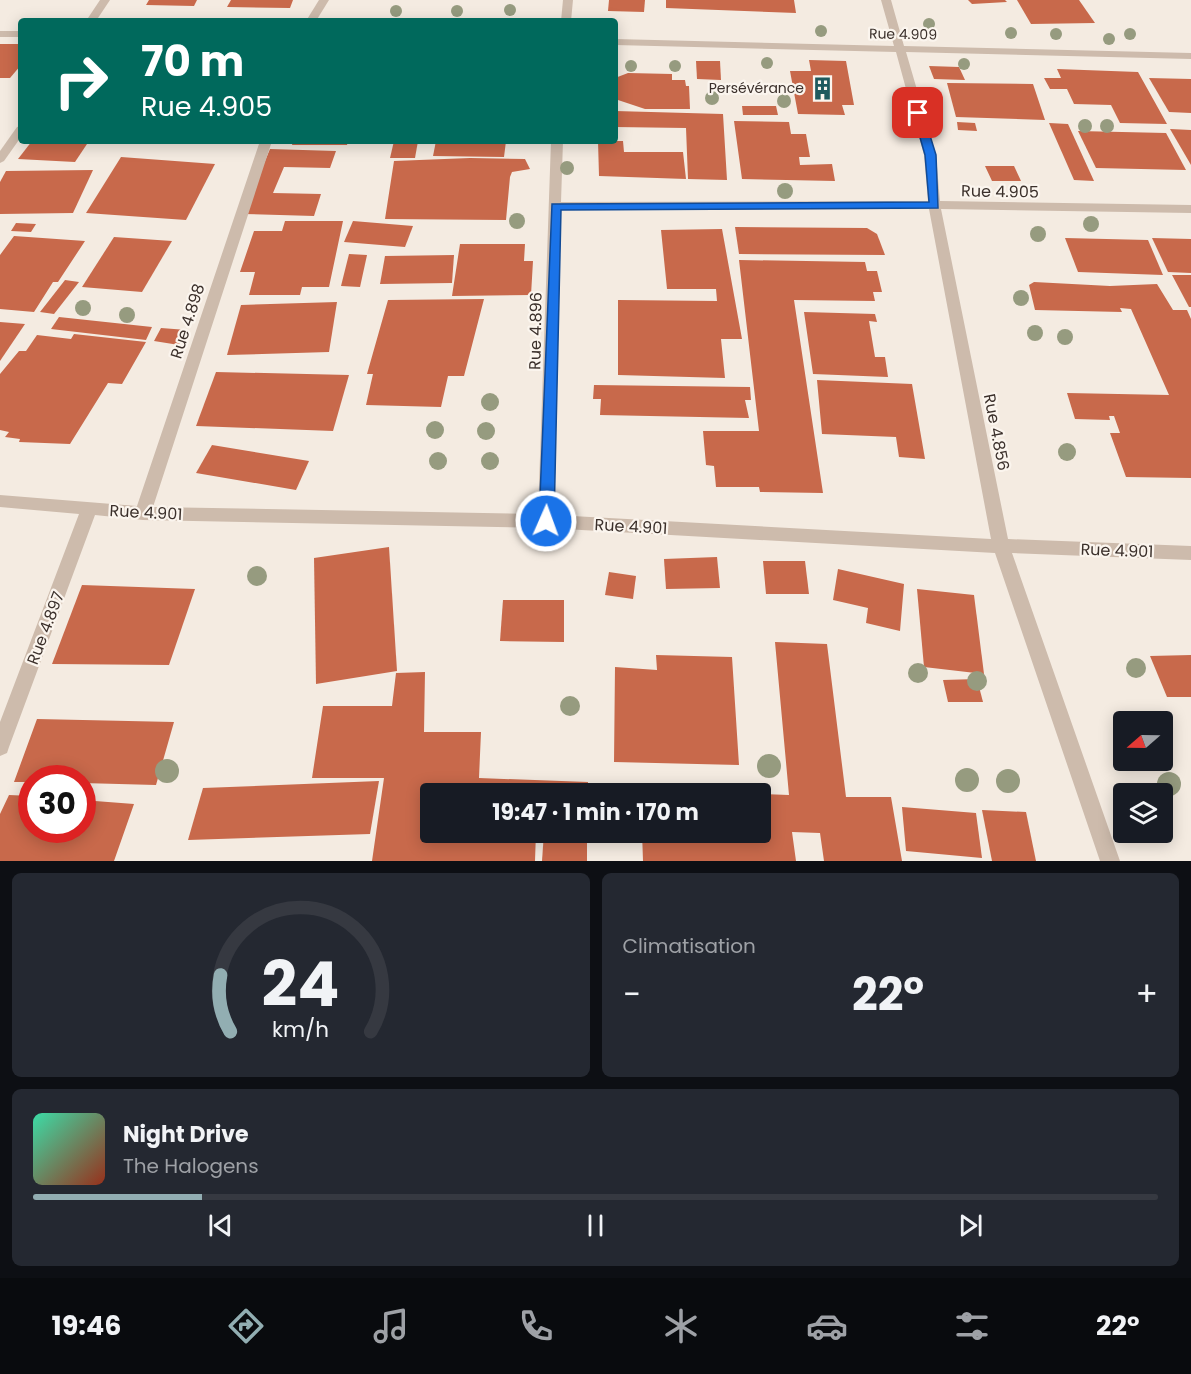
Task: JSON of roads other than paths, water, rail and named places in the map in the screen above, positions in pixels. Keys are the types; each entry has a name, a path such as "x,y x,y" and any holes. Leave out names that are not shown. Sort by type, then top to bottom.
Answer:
{"street":[{"path":"93,18 105,0"},
{"path":"313,18 324,0"},
{"path":"566,18 568,0"},
{"name":"Rue 4.856","path":"886,0 930,155 934,205 1001,546 1110,861"},
{"path":"0,34 18,34"},
{"name":"Rue 4.909","path":"618,42 1191,56"},
{"path":"0,159 18,133"},
{"name":"Rue 4.898","path":"143,513 265,144"},
{"name":"Rue 4.896","path":"546,521 557,144"},
{"name":"Rue 4.905","path":"556,206 934,205 1191,208"},
{"name":"Rue 4.901","path":"0,501 143,513 546,521 1001,546 1191,553"},
{"name":"Rue 4.897","path":"0,747 89,509"}],"place":[{"name":"Persévérance","path":"822,88"}]}
